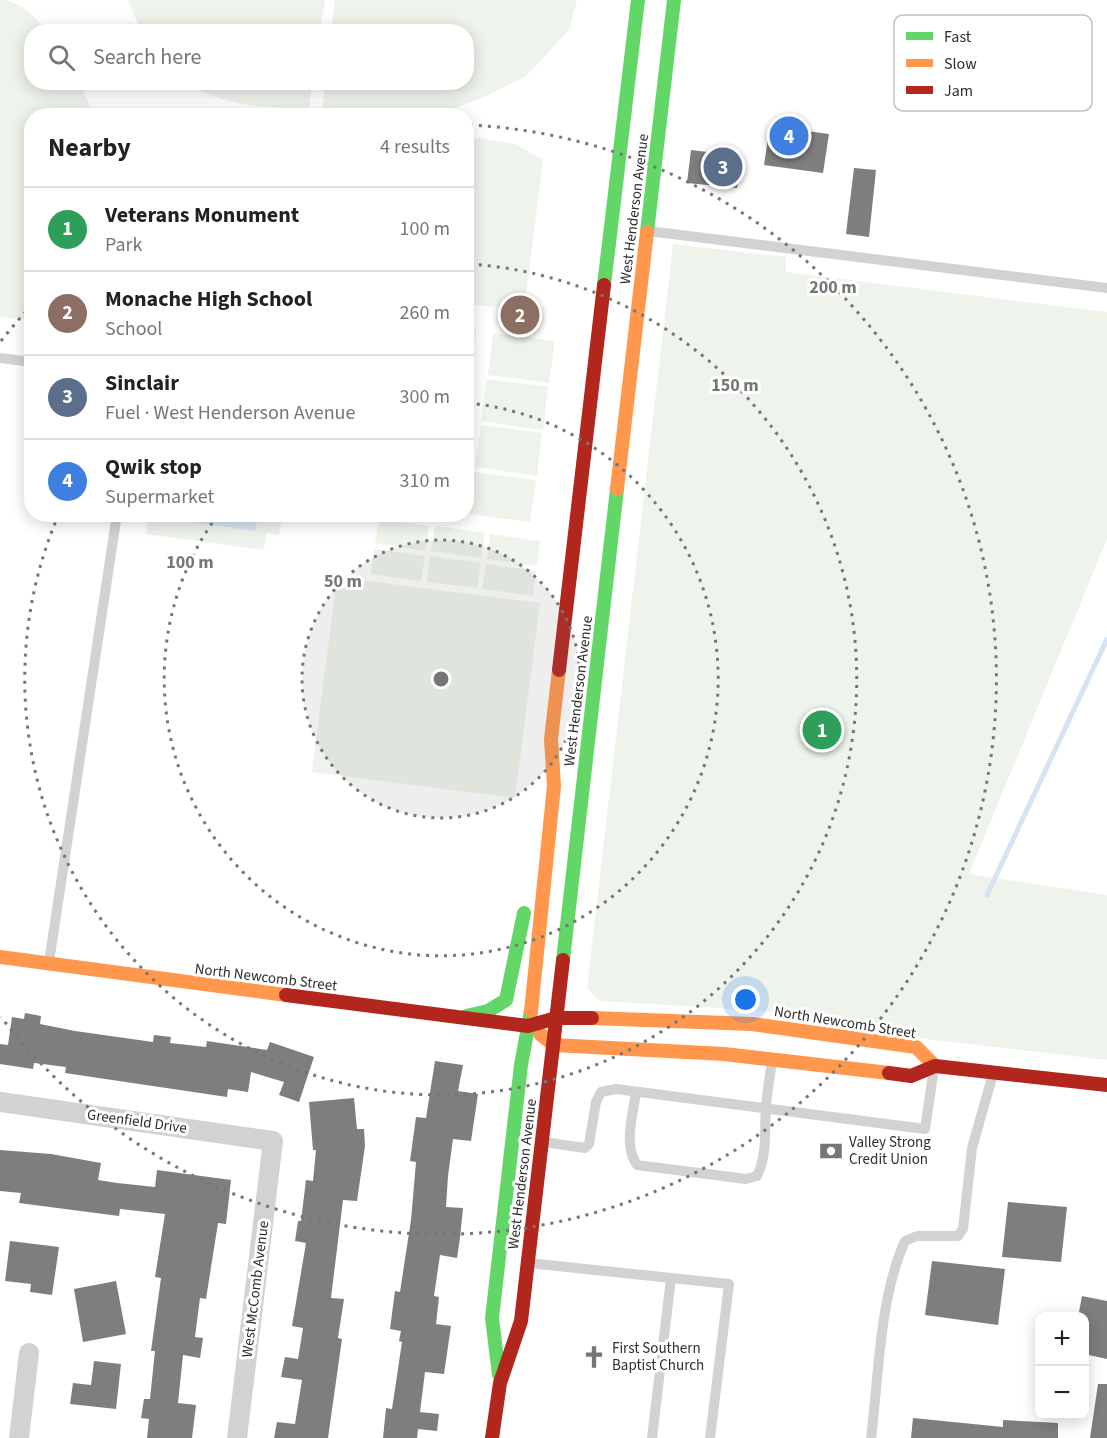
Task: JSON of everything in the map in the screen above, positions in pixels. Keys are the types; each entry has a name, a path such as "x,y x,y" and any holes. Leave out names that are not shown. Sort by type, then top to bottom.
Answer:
{"main road":[{"name":"West Henderson Avenue","path":"500,1383 492,1318 521,1065 534,995 554,786 551,739 638,0"},
{"path":"646,0 650,11 647,50"},
{"name":"West Henderson Avenue","path":"492,1438 500,1383 521,1321 674,0"},
{"path":"633,216 648,231"},
{"path":"610,240 624,257"},
{"path":"620,341 624,306"},
{"path":"614,386 614,420 623,447"},
{"path":"532,863 551,739"},
{"path":"456,1018 483,1014 498,1007 506,1000 518,953 526,896"},
{"name":"North Newcomb Street","path":"0,957 528,1026 556,1018 752,1024 916,1047 935,1066"},
{"name":"North Newcomb Street","path":"528,1026 554,1045"},
{"path":"851,1053 885,1042"},
{"path":"554,1045 723,1054 911,1076 935,1066 1107,1085"},
{"path":"772,1060 800,1047"}],"street":[{"name":"Greenfield Drive","path":"0,1102 273,1141"},
{"name":"West McComb Avenue","path":"237,1438 273,1141"},
{"path":"19,1438 29,1353"}],"lane":[{"path":"648,231 1107,288"},
{"path":"0,358 24,361"},
{"path":"49,964 116,522"},
{"path":"636,1092 630,1132 630,1155 637,1165 651,1169 746,1179 757,1176 761,1167 766,1138 765,1109 772,1060"},
{"path":"542,1142 585,1148 589,1144 596,1102 601,1092 616,1089 926,1129 935,1066"},
{"path":"871,1438 888,1297 896,1260 905,1241 917,1236 958,1236 963,1229 972,1148 993,1074"},
{"path":"528,1263 729,1284 710,1438"},
{"path":"652,1438 671,1278"}],"shaded area":[{"path":"0,0 21,6 40,24 24,24 24,90 83,90 89,105 89,108 24,108 24,319 0,317"},
{"path":"128,0 325,0 321,24 138,24"},
{"path":"335,0 577,0 570,28 525,77 482,98 454,108 322,108 324,90 474,90 474,24 332,24"},
{"path":"197,90 311,90 309,108 246,104"},
{"path":"474,138 515,144 543,160 526,295 503,308 474,305"},
{"path":"673,244 786,257 786,272 1107,312 1107,539 969,874 1107,895 1107,1060 917,1038 892,1026 752,1010 599,1001 587,988"},
{"path":"493,333 555,341 549,383 488,375"},
{"path":"487,379 548,387 543,430 481,421"},
{"path":"481,425 542,433 537,476 475,467"},
{"path":"474,472 536,480 530,522 474,515"},
{"path":"147,522 281,522 279,535 266,533 264,550 146,534"},
{"path":"378,522 429,526 425,551 375,543"},
{"path":"435,526 485,533 481,558 431,551"},
{"path":"490,534 540,541 537,566 487,559"},
{"path":"374,549 425,556 421,581 371,574"},
{"path":"430,556 481,563 477,588 427,582"},
{"path":"486,564 536,571 533,596 482,589"},
{"path":"337,577 540,603 515,798 312,772"}],"water":[{"path":"194,522 257,522 255,531"}],"building":[{"path":"770,126 829,134 823,173 764,165"},
{"path":"691,150 741,156 737,188 687,183"},
{"path":"854,168 876,170 869,237 846,234"},
{"path":"25,1013 41,1016 40,1024 75,1031 153,1042 154,1035 171,1037 170,1043 206,1047 207,1041 267,1050 270,1042 314,1057 299,1102 279,1095 284,1082 251,1072 248,1092 228,1089 227,1097 65,1073 66,1067 34,1063 33,1069 0,1064 0,1044 8,1045 12,1017 24,1019"},
{"path":"435,1061 463,1065 458,1091 478,1094 471,1141 453,1139 448,1176 446,1207 463,1208 460,1238 457,1258 440,1255 434,1296 439,1297 436,1324 451,1326 444,1374 425,1372 420,1412 439,1414 437,1431 418,1429 417,1438 383,1438 386,1408 392,1409 402,1342 399,1341 401,1331 390,1329 395,1291 400,1292 411,1220 416,1162 410,1161 416,1117 426,1118"},
{"path":"354,1098 357,1129 364,1129 365,1146 357,1201 343,1200 331,1298 344,1299 338,1338 342,1339 328,1438 274,1438 277,1422 295,1424 302,1380 281,1377 285,1357 298,1359 303,1328 292,1326 306,1243 295,1241 298,1221 301,1221 306,1180 313,1181 316,1150 313,1150 309,1102"},
{"path":"0,1150 51,1154 101,1163 98,1180 117,1183 155,1187 157,1170 231,1180 226,1224 218,1223 206,1299 200,1298 195,1337 203,1338 200,1358 183,1355 178,1403 196,1405 192,1438 147,1438 149,1419 141,1418 144,1399 150,1399 155,1351 151,1351 161,1278 155,1277 165,1214 120,1209 119,1216 19,1203 21,1193 0,1191"},
{"path":"1008,1202 1067,1207 1061,1262 1002,1257"},
{"path":"10,1241 59,1247 52,1295 30,1292 31,1284 5,1281"},
{"path":"932,1261 1005,1269 998,1325 925,1315"},
{"path":"116,1281 126,1334 83,1342 74,1289"},
{"path":"1082,1296 1107,1301 1107,1359 1089,1355 1089,1312 1079,1312"},
{"path":"94,1361 121,1364 116,1409 70,1404 73,1383 91,1385"},
{"path":"1098,1384 1107,1384 1107,1438 1090,1438"},
{"path":"913,1418 1003,1427 1003,1420 1058,1423 1058,1438 911,1438"}],"waterway":[{"path":"987,895 1107,639"}],"traffic: fast":[{"path":"604,285 638,0"},
{"path":"647,232 674,0"},
{"path":"563,960 617,489"},
{"path":"466,1016 488,1011 506,1000 524,913"},
{"path":"499,1375 492,1318 521,1065 531,1011"}],"traffic: slow":[{"path":"617,489 647,232"},
{"path":"531,1011 554,786 551,739 559,670"},
{"path":"0,957 286,995"},
{"path":"592,1018 752,1024 916,1047 935,1066"},
{"path":"540,1034 554,1045 724,1054 889,1073"}],"traffic: jam":[{"path":"559,670 604,285"},
{"path":"492,1438 500,1383 521,1321 563,960"},
{"path":"286,995 528,1026 556,1018 592,1018"},
{"path":"889,1073 911,1076 935,1066 1107,1085"}],"place":[{"name":"Qwik stop","path":"789,136"},
{"name":"Sinclair","path":"723,167"},
{"name":"Monache High School","path":"520,315"},
{"name":"Veterans Monument","path":"822,730"},
{"name":"Valley Strong Credit Union","path":"831,1151"},
{"name":"First Southern Baptist Church","path":"594,1357"}]}
